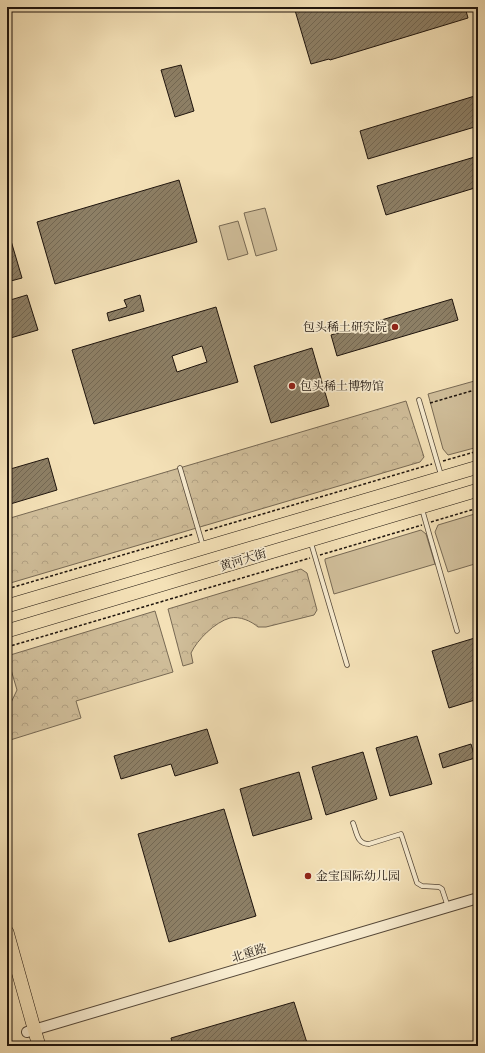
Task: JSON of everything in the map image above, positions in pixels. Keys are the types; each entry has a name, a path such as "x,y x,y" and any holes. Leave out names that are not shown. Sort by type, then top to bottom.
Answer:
{"main road":[{"name":"黄河大街","path":"7,606 478,467"},
{"name":"黄河大街","path":"7,630 478,490"},
{"path":"7,932 9,963 31,1031 39,1046"},
{"path":"31,1031 31,1046"}],"street":[{"name":"北重路","path":"31,1031 478,898"}],"lane":[{"path":"419,400 442,478"},
{"path":"180,468 204,548"},
{"path":"422,507 457,631"},
{"path":"310,540 347,665"},
{"path":"354,823 360,840 364,844 369,844 401,834 417,883 422,886 439,887 442,889 448,907"}],"path":[{"path":"430,403 478,389"},
{"path":"7,589 478,451"},
{"path":"7,647 478,508"}],"green space":[{"path":"265,208 277,250 256,256 244,213"},
{"path":"238,221 248,254 228,260 219,226"},
{"path":"478,380 478,447 448,455 443,449 428,394"},
{"path":"406,401 424,457 420,462 7,584 7,519"},
{"path":"478,513 478,563 448,572 435,532 438,525"},
{"path":"421,530 426,534 435,564 334,594 325,559"},
{"path":"301,569 307,573 317,610 314,615 266,627 258,627 241,618 230,618 224,620 207,632 194,648 191,653 193,663 183,666 168,609"},
{"path":"155,611 173,672 76,701 81,718 7,741 7,711 17,690 7,656"}],"building":[{"path":"294,7 465,7 468,18 330,60 311,64"},
{"path":"181,65 194,111 175,117 161,70"},
{"path":"478,95 478,126 368,159 360,131"},
{"path":"478,156 478,187 386,215 377,186"},
{"path":"179,180 197,242 55,284 37,222"},
{"path":"7,234 9,234 22,278 7,282"},
{"path":"27,295 38,330 7,339 7,301"},
{"path":"140,295 144,311 109,321 107,313 127,307 124,300"},
{"name":"包头稀土研究院","path":"452,299 458,320 337,356 331,335"},
{"path":"216,307 238,382 94,424 72,350","holes":["202,346 207,362 177,372 172,356"]},
{"name":"包头稀土博物馆","path":"312,348 329,406 271,423 254,366"},
{"path":"48,458 57,490 7,505 7,470"},
{"path":"478,637 478,699 449,708 432,651"},
{"path":"207,729 218,763 175,776 171,764 121,779 114,756"},
{"path":"417,736 432,784 390,796 376,748"},
{"path":"471,744 475,758 443,768 439,754"},
{"path":"363,752 377,799 326,815 312,767"},
{"path":"299,772 312,819 253,836 240,789"},
{"path":"224,809 256,916 169,942 138,834"},
{"path":"294,1002 308,1046 173,1046 171,1038"}],"place":[{"name":"包头稀土研究院","path":"395,327"},
{"name":"包头稀土博物馆","path":"292,386"},
{"name":"金宝国际幼儿园","path":"308,876"}]}
